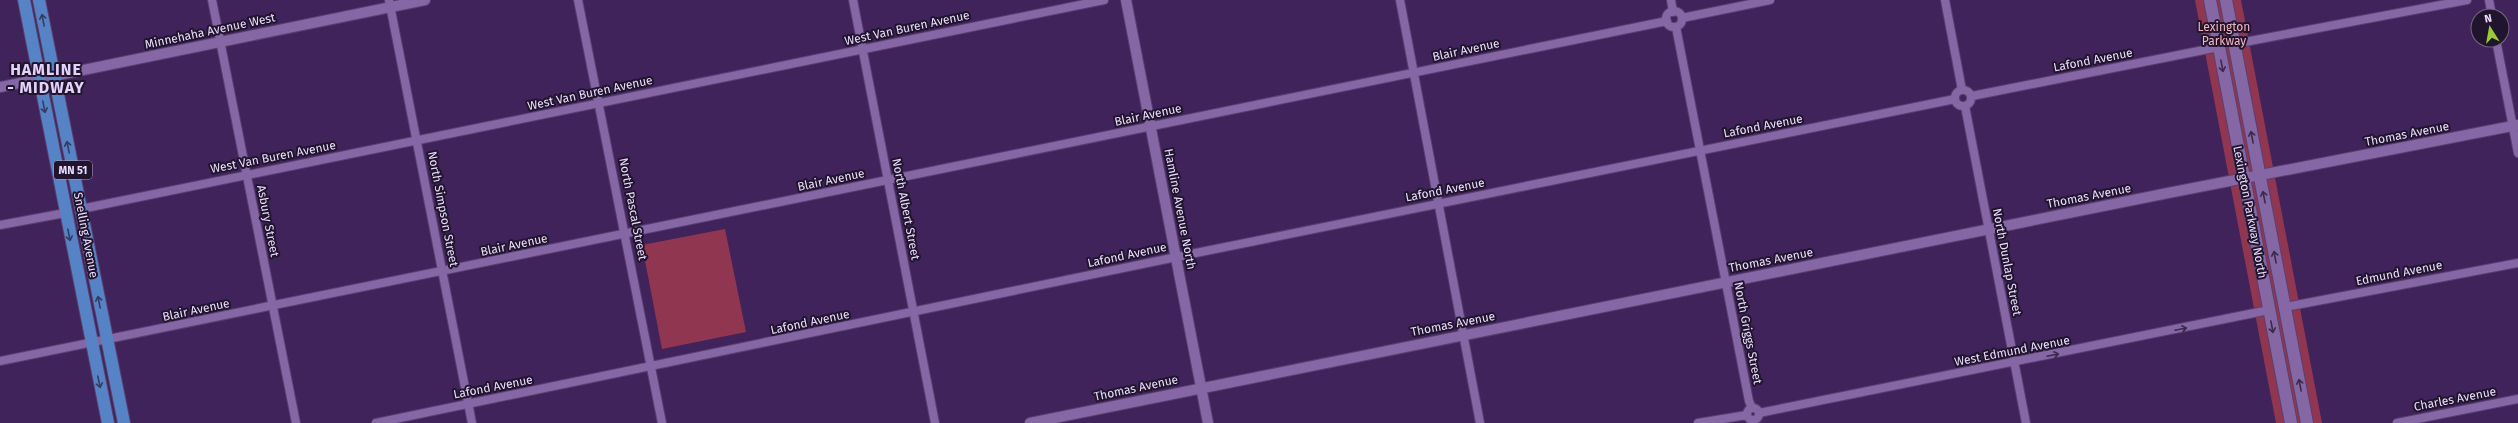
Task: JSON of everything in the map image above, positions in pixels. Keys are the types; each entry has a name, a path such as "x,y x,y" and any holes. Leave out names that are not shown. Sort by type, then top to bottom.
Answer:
{"main road":[{"name":"Snelling Avenue","path":"24,0 38,80 108,423"},
{"name":"Snelling Avenue","path":"39,0 124,423"},
{"name":"Lexington Parkway North","path":"2210,0 2291,423"},
{"name":"Lexington Parkway North","path":"2226,0 2307,423"}],"street":[{"name":"Asbury Street","path":"212,0 296,423"},
{"name":"Minnehaha Avenue West","path":"0,87 220,43 390,4 425,0"},
{"name":"North Pascal Street","path":"578,0 600,103 662,423"},
{"name":"North Albert Street","path":"853,0 936,423"},
{"name":"West Van Buren Avenue","path":"81,209 1104,0"},
{"name":"Hamline Avenue North","path":"1126,0 1208,423"},
{"path":"1400,0 1480,423"},
{"path":"1671,0 1673,12"},
{"path":"1682,18 1770,0"},
{"path":"1945,0 1962,90"},
{"path":"2234,44 2467,0"},
{"name":"North Simpson Street","path":"390,4 472,423"},
{"path":"1673,12 1678,12 1682,18 1681,22 1676,27 1671,26 1667,21 1668,14 1673,12"},
{"name":"Blair Avenue","path":"0,361 91,344 1667,21"},
{"name":"North Griggs Street","path":"1676,27 1749,401 1752,408"},
{"name":"Lafond Avenue","path":"1972,96 2219,47"},
{"path":"2498,48 2515,126 2518,153"},
{"path":"1962,90 1968,91 1972,96 1970,102 1965,106 1959,105 1955,99 1957,93 1962,90"},
{"name":"Lafond Avenue","path":"376,423 1176,257 1955,99"},
{"name":"North Dunlap Street","path":"1965,106 2026,423"},
{"name":"Thomas Avenue","path":"1030,423 1201,387 2244,178 2515,126"},
{"path":"0,225 65,213"},
{"name":"Edmund Avenue","path":"2285,307 2518,263"},
{"name":"West Edmund Avenue","path":"1756,419 2269,310"},
{"name":"Charles Avenue","path":"2397,423 2518,400"},
{"path":"1752,408 1757,409 1756,419 1750,420 1747,415 1747,411 1752,408"},
{"path":"1698,423 1747,415"}],"green space":[{"name":"Lexington Parkway","path":"2195,0 2241,0 2322,423 2276,423"},
{"path":"725,229 746,332 662,349 642,245"}],"district":[{"name":"HAMLINE - MIDWAY","path":"46,78"}]}
